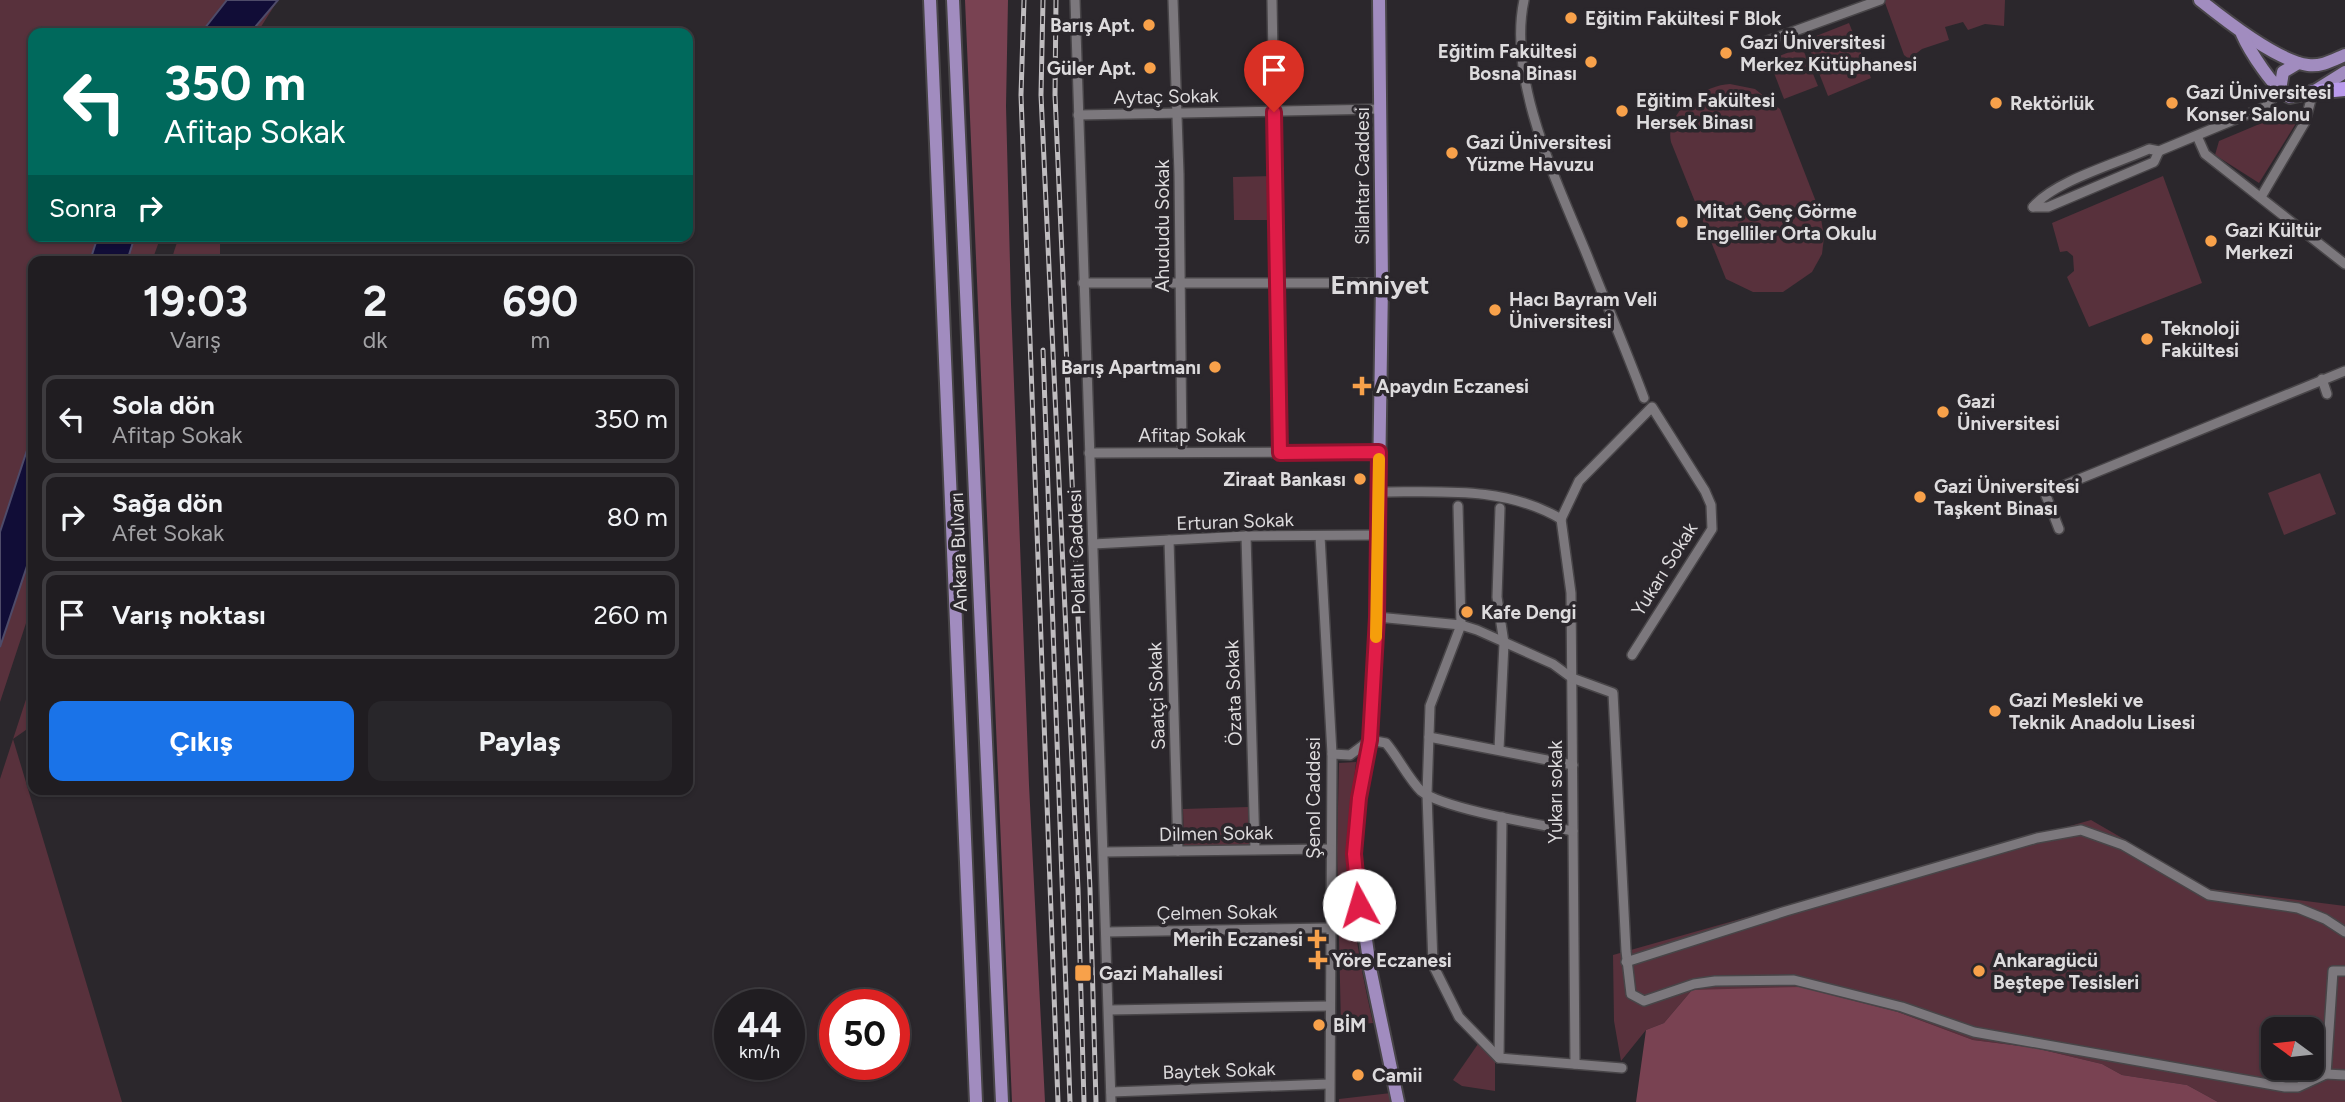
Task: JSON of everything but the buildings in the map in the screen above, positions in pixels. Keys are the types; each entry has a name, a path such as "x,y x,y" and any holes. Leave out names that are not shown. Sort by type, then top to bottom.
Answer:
{"highway":[{"path":"2313,92 2345,89"}],"main road":[{"name":"Ankara Bulvarı","path":"930,0 976,1102"},
{"name":"Ankara Bulvarı","path":"953,0 1002,1102"},
{"name":"Silahtar Caddesi","path":"1379,0 1382,283 1377,617 1370,740 1359,798 1354,854 1370,968 1398,1102"},
{"path":"2200,0 2242,34 2298,63 2320,65 2345,55"},
{"path":"2242,34 2249,49 2280,90 2290,97 2313,92 2345,72"},
{"path":"2280,90 2283,72 2298,63"}],"street":[{"name":"Polatlı Caddesi","path":"1074,0 1111,1102"},
{"name":"Ahududu Sokak","path":"1173,0 1178,112 1182,452"},
{"path":"1272,0 1280,453"},
{"path":"1524,0 1520,16 1521,52 1531,104 1557,183 1644,398"},
{"path":"1759,44 1880,0"},
{"path":"2159,151 2154,162 2048,207 2033,207 2042,195 2150,149 2159,151 2265,107 2280,90"},
{"path":"2261,197 2305,122 2313,92"},
{"name":"Aytaç Sokak","path":"1078,115 1381,110"},
{"path":"2197,136 2205,154 2345,264"},
{"path":"1083,283 1382,283"},
{"path":"2059,529 2045,493 2345,371"},
{"path":"2322,379 2328,394"},
{"name":"Yukarı Sokak","path":"1561,519 1579,481 1652,407 1705,491 1711,505 1712,529 1632,655"},
{"name":"Afitap Sokak","path":"1089,453 1379,452"},
{"path":"1378,492 1513,497 1538,506 1561,519"},
{"path":"1458,506 1461,625 1430,706 1427,794 1433,965 1459,1017 1499,1058 1622,1068"},
{"path":"1499,749 1504,643 1497,597 1500,508"},
{"name":"Yukarı sokak","path":"1561,519 1571,593 1575,1064"},
{"name":"Erturan Sokak","path":"1093,544 1246,537 1378,535"},
{"name":"Şenol Caddesi","path":"1320,536 1332,754 1330,1102"},
{"name":"Özata Sokak","path":"1246,537 1255,849"},
{"name":"Saatçi Sokak","path":"1169,540 1178,851"},
{"path":"1377,617 1461,625 1553,663 1572,677 1613,693 1626,962 1631,994 1644,1000 1694,984 1715,981 1794,979 1902,1007 1974,1032 2121,1060 2285,1087 2298,1087 2326,1074 2345,1075"},
{"path":"1429,737 1573,765"},
{"path":"1332,754 1350,755 1370,740 1386,743 1427,794 1502,817 1573,831"},
{"path":"1499,1058 1502,817"},
{"path":"1626,962 1786,911 2037,838 2081,831 2123,845 2209,895 2298,908 2325,919 2345,932"},
{"name":"Dilmen Sokak","path":"1104,852 1330,849"},
{"name":"Çelmen Sokak","path":"1106,932 1329,928"},
{"path":"2326,1074 2333,971 2345,971"},
{"path":"1109,1010 1330,1006"},
{"name":"Baytek Sokak","path":"1111,1091 1329,1084"}],"shaded area":[{"path":"0,0 278,0 260,28 28,28 28,242 159,242 154,256 28,256 28,617 0,702"},
{"path":"227,0 278,0 254,28 205,28"},
{"path":"965,0 1008,0 1006,106 1011,304 1029,785 1045,1102 1012,1102"},
{"path":"1884,0 2005,0 2004,26 1985,24 1968,30 1963,22 1945,27 1949,40 1922,49 1909,59 1904,55"},
{"path":"1849,23 1871,78 1828,96 1806,40"},
{"path":"1802,47 1818,86 1784,99 1769,60"},
{"path":"1730,84 1755,89 1780,109 1820,212 1824,237 1822,254 1812,272 1783,292 1753,292 1726,279 1671,142 1670,131 1674,120 1688,102 1709,89"},
{"path":"2288,112 2298,120 2259,183 2215,155 2219,141"},
{"path":"1272,176 1273,220 1234,220 1233,177"},
{"path":"2163,176 2202,283 2089,327 2067,277 2074,271 2073,256 2067,251 2060,252 2052,223"},
{"path":"96,242 133,242 129,256 92,256"},
{"path":"177,242 220,242 220,256 173,256"},
{"path":"28,447 28,563 0,647 0,532"},
{"path":"2320,473 2336,514 2284,535 2268,493"},
{"path":"28,693 28,728 13,739"},
{"path":"13,739 122,1102 0,1102 0,779"},
{"path":"1356,762 1351,805 1349,870 1353,914 1373,1023 1341,1026 1337,849 1339,763"},
{"path":"1248,807 1249,845 1184,847 1183,809"},
{"name":"Ankaragücü Beştepe Tesisleri","path":"2091,820 2210,889 2345,906 2345,1102 2218,1102 2187,1085 2122,1075 2102,1064 2035,1048 1973,1040 1898,1012 1692,990 1664,1023 1646,1030 1621,1061 1614,1021 1613,955"},
{"path":"1800,987 1898,1012 1973,1040 2035,1048 2102,1064 2122,1075 2187,1085 2218,1102 1636,1102 1646,1030 1664,1023 1692,990"},
{"path":"1478,1044 1495,1059 1495,1091 1462,1086 1453,1080"},
{"path":"1391,1093 1393,1102 1339,1102 1339,1099"}],"railway":[{"path":"1024,0 1021,95 1058,1102"},
{"path":"1043,0 1041,95 1078,889 1084,1102"},
{"path":"1056,0 1055,95 1090,889 1096,1102"},
{"path":"1043,350 1070,1102"}],"slow traffic":[{"path":"1376,637 1379,459"}],"place":[{"name":"Eğitim Fakültesi F Blok","path":"1571,18"},
{"name":"Barış Apt.","path":"1149,25"},
{"name":"Gazi Üniversitesi Merkez Kütüphanesi","path":"1726,53"},
{"name":"Eğitim Fakültesi Bosna Binası","path":"1591,62"},
{"name":"Güler Apt.","path":"1150,68"},
{"name":"Rektörlük","path":"1996,103"},
{"name":"Gazi Üniversitesi Konser Salonu","path":"2172,103"},
{"name":"Eğitim Fakültesi Hersek Binası","path":"1622,111"},
{"name":"Gazi Üniversitesi Yüzme Havuzu","path":"1452,153"},
{"name":"Mitat Genç Görme Engelliler Orta Okulu","path":"1682,222"},
{"name":"Gazi Kültür Merkezi","path":"2211,241"},
{"name":"Hacı Bayram Veli Üniversitesi","path":"1495,310"},
{"name":"Teknoloji Fakültesi","path":"2147,339"},
{"name":"Barış Apartmanı","path":"1215,367"},
{"name":"Apaydın Eczanesi","path":"1362,386"},
{"name":"Gazi Üniversitesi","path":"1943,412"},
{"name":"Ziraat Bankası","path":"1360,479"},
{"name":"Gazi Üniversitesi Taşkent Binası","path":"1920,497"},
{"name":"Kafe Dengi","path":"1467,612"},
{"name":"Gazi Mesleki ve Teknik Anadolu Lisesi","path":"1995,711"},
{"name":"Merih Eczanesi","path":"1317,939"},
{"name":"Yöre Eczanesi","path":"1318,960"},
{"name":"Ankaragücü Beştepe Tesisleri","path":"1979,971"},
{"name":"Gazi Mahallesi","path":"1083,973"},
{"name":"BİM","path":"1319,1025"},
{"name":"Camii","path":"1358,1075"}],"district":[{"name":"Emniyet","path":"1380,285"}],"route":[{"path":"1274,112 1280,453 1379,452 1377,617 1370,740 1359,798 1354,854 1359,905"}]}
